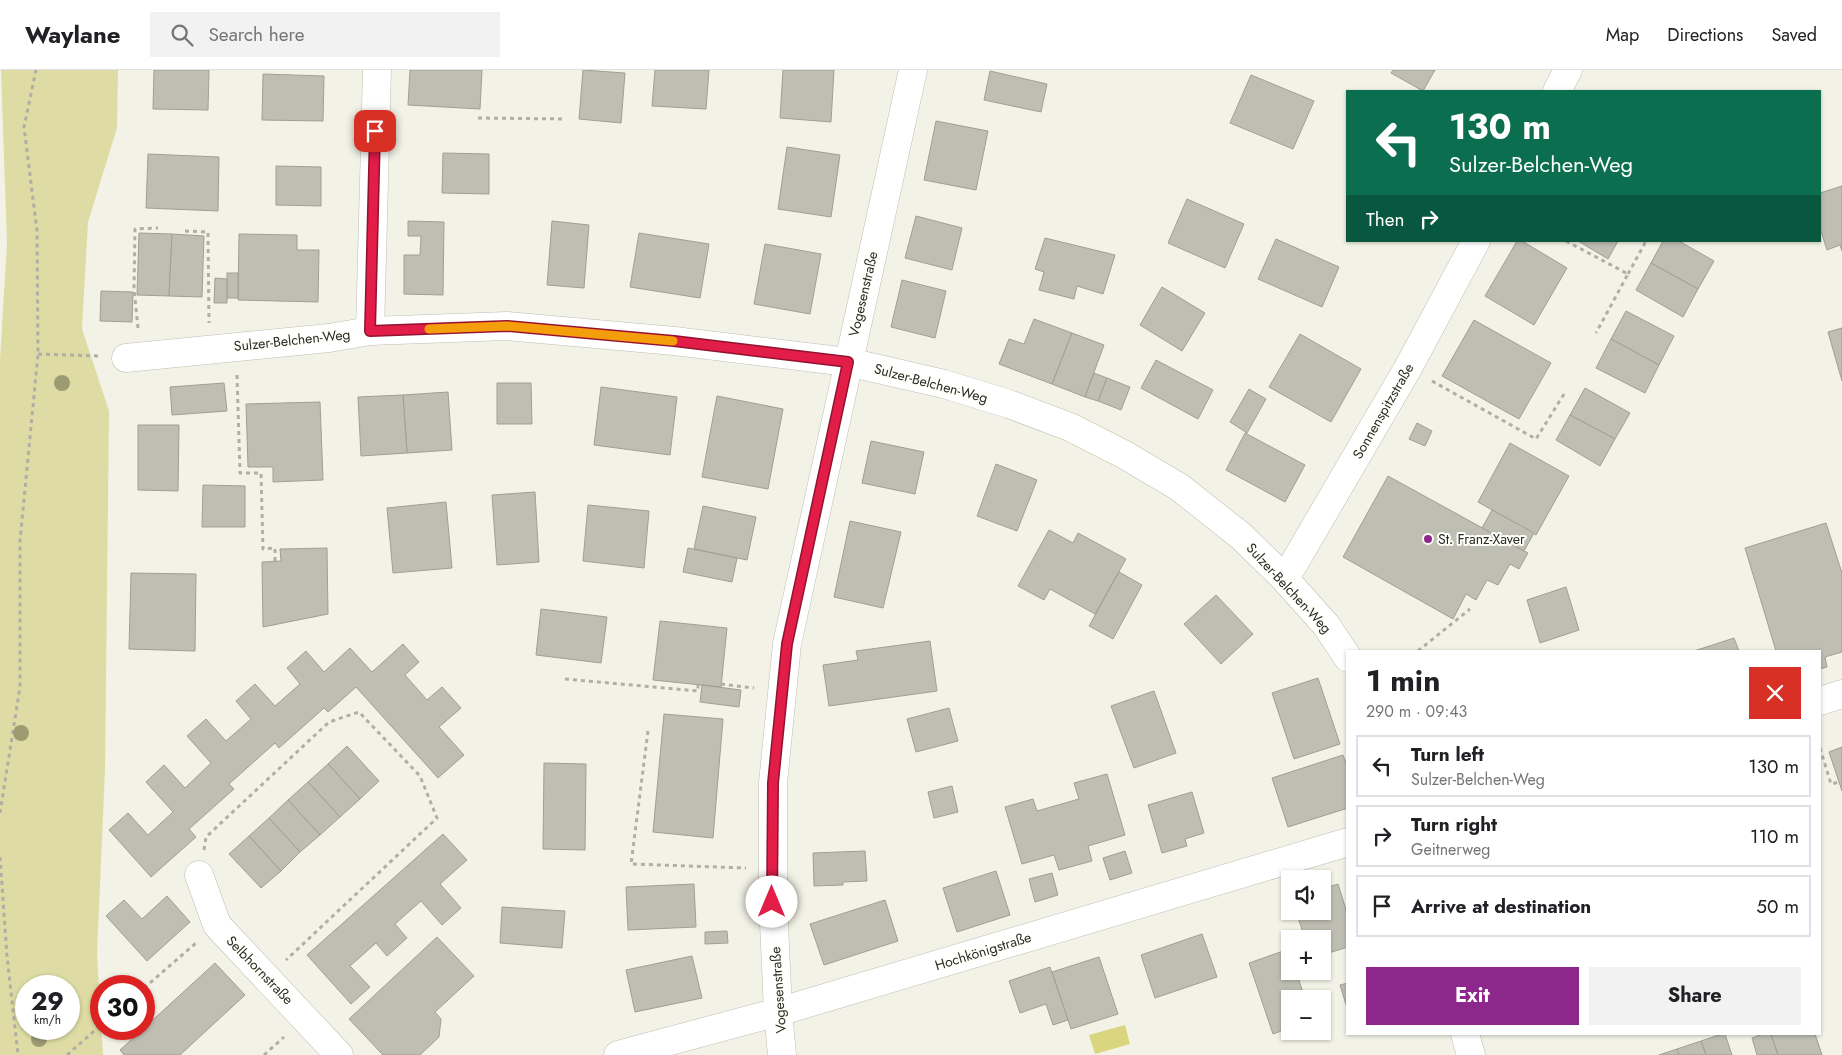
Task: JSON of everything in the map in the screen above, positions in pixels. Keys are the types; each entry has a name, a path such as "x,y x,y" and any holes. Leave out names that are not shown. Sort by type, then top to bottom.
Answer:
{"street":[{"path":"370,331 377,70"},
{"name":"Vogesenstraße","path":"782,1055 778,1012 772,870 773,783 787,644 913,70"},
{"path":"1558,90 1568,70"},
{"name":"Sonnenspitzstraße","path":"1283,577 1293,565 1408,368 1475,242"},
{"name":"Sulzer-Belchen-Weg","path":"133,357 329,338 370,331 507,326 674,341 848,362 944,384 1009,404 1070,428 1126,455 1179,487 1241,536 1283,577 1326,625 1346,655"},
{"path":"1821,701 1842,694"},
{"name":"Hochkönigstraße","path":"618,1055 778,1012 1346,843"},
{"name":"Selbhornstraße","path":"200,875 217,925 268,977 339,1055"},
{"path":"1465,1035 1471,1055"}],"path":[{"path":"0,813 20,687 20,541 38,354 37,230 24,127 36,70"},
{"path":"478,118 566,119"},
{"path":"38,354 133,357 136,229 158,228"},
{"path":"185,231 208,232 210,349"},
{"path":"1568,242 1628,274"},
{"path":"1596,333 1645,242"},
{"path":"236,346 240,473 261,473 264,549 274,548 275,561"},
{"path":"1408,368 1536,439 1564,394"},
{"path":"239,434 246,434"},
{"path":"1419,650 1470,609"},
{"path":"565,679 698,691 698,685"},
{"path":"200,875 206,837 329,722 359,712 420,776 437,818 268,977"},
{"path":"648,731 631,864 772,870"},
{"path":"1821,751 1831,784 1839,782"},
{"path":"0,857 7,956 18,1055"},
{"path":"155,979 217,925"},
{"path":"67,1055 90,1035"}],"shaded area":[{"path":"1,70 118,70 117,128 88,222 82,329 109,411 105,770 97,953 98,975 90,975 90,1040 102,1040 103,1055 0,1055 0,360 7,244"},
{"path":"1125,1025 1130,1044 1095,1054 1089,1035"}],"building":[{"path":"154,70 209,70 208,110 153,109"},
{"path":"410,70 482,70 480,109 408,105"},
{"path":"583,70 625,73 621,123 579,119"},
{"path":"655,70 709,70 706,109 652,106"},
{"path":"783,70 834,70 831,122 780,118"},
{"path":"1393,70 1435,70 1424,90 1391,73"},
{"path":"990,71 1047,84 1041,112 984,100"},
{"path":"263,74 324,76 323,121 262,120"},
{"path":"1251,75 1314,101 1293,149 1230,123"},
{"path":"936,121 988,131 976,190 924,180"},
{"path":"787,147 840,155 831,217 778,209"},
{"path":"443,153 489,154 489,194 442,193"},
{"path":"148,154 219,157 218,211 146,208"},
{"path":"276,166 321,167 321,206 276,205"},
{"path":"1842,186 1842,251 1840,245 1827,250 1821,231 1821,193"},
{"path":"1187,199 1244,224 1225,268 1168,243"},
{"path":"916,216 962,228 952,270 905,258"},
{"path":"408,221 444,222 443,295 404,294 404,255 420,255 421,236 408,236"},
{"path":"552,221 589,225 584,288 547,285"},
{"path":"139,233 172,234 169,296 137,295"},
{"path":"639,233 709,244 700,298 630,287"},
{"path":"172,234 204,236 202,297 169,296"},
{"path":"239,234 297,235 297,250 319,250 318,302 238,300"},
{"path":"1045,238 1115,255 1103,294 1077,286 1074,299 1039,290 1044,272 1035,269"},
{"path":"1276,239 1339,267 1322,307 1258,279"},
{"path":"1516,242 1524,242 1567,268 1534,325 1485,296"},
{"path":"1580,242 1617,242 1608,259"},
{"path":"1662,242 1681,242 1714,261 1698,289 1651,263"},
{"path":"765,244 821,254 810,314 754,304"},
{"path":"1651,263 1698,289 1683,317 1636,290"},
{"path":"227,273 238,273 238,298 227,298"},
{"path":"215,278 227,279 227,303 214,303"},
{"path":"902,280 946,291 935,338 891,327"},
{"path":"1162,287 1205,313 1182,351 1140,325"},
{"path":"101,291 133,292 132,322 100,321"},
{"path":"1626,311 1674,336 1659,365 1611,339"},
{"path":"1034,319 1072,333 1052,384 999,364 1009,339 1024,344"},
{"path":"1474,320 1551,363 1519,419 1442,376"},
{"path":"1842,328 1842,381 1828,332"},
{"path":"1072,333 1104,345 1085,397 1052,384"},
{"path":"1300,334 1361,369 1331,422 1269,387"},
{"path":"1611,339 1659,365 1645,393 1596,368"},
{"path":"1156,360 1213,390 1198,419 1141,388"},
{"path":"1094,373 1107,378 1098,401 1085,397"},
{"path":"1107,378 1130,387 1121,410 1098,401"},
{"path":"224,383 227,411 172,415 170,387"},
{"path":"497,383 531,383 532,424 497,424"},
{"path":"601,387 677,397 670,455 594,445"},
{"path":"1585,388 1630,413 1615,439 1570,415"},
{"path":"1249,389 1266,399 1247,433 1230,422"},
{"path":"448,392 452,450 407,453 403,395"},
{"path":"403,395 407,453 361,456 358,397"},
{"path":"717,396 783,409 768,489 702,477"},
{"path":"320,402 323,480 273,482 273,467 248,467 246,404"},
{"path":"1570,415 1615,439 1600,466 1556,440"},
{"path":"1417,423 1432,431 1425,446 1409,439"},
{"path":"138,425 179,425 178,491 138,490"},
{"path":"1245,433 1305,465 1285,502 1226,470"},
{"path":"871,441 924,452 915,494 862,483"},
{"path":"1510,443 1569,476 1536,535 1478,502"},
{"path":"996,464 1037,480 1017,531 977,516"},
{"name":"St. Franz-Xaver","path":"1388,476 1528,553 1519,569 1510,564 1498,585 1487,580 1476,600 1466,594 1453,619 1343,557"},
{"path":"203,485 245,486 245,527 202,527"},
{"path":"535,492 539,562 497,565 492,495"},
{"path":"446,502 452,568 393,573 387,508"},
{"path":"588,505 649,511 644,568 583,561"},
{"path":"703,506 756,517 747,560 694,549"},
{"path":"1492,510 1534,533 1524,551 1482,528"},
{"path":"850,521 901,532 883,608 834,597"},
{"path":"1826,523 1842,573 1842,652 1825,657 1827,667 1821,669 1821,650 1776,650 1745,548"},
{"path":"1049,530 1073,543 1078,533 1126,559 1095,614 1050,589 1044,600 1018,586"},
{"path":"327,548 328,614 263,627 262,562 281,561 280,549"},
{"path":"688,548 737,558 732,582 683,572"},
{"path":"1119,572 1142,585 1113,639 1089,626"},
{"path":"131,573 196,574 195,651 129,649"},
{"path":"1566,587 1579,630 1540,643 1527,600"},
{"path":"1216,595 1253,634 1221,664 1184,624"},
{"path":"541,609 607,617 601,663 536,655"},
{"path":"660,621 727,628 721,687 653,680"},
{"path":"1734,638 1739,650 1697,650"},
{"path":"930,641 937,691 829,706 823,665 858,660 856,651"},
{"path":"403,644 419,662 405,675 427,700 442,687 461,708 439,727 464,755 438,778 356,687 328,712 324,708 279,748 275,743 229,784 234,789 189,829 196,837 151,877 109,830 128,813 148,835 173,812 146,782 164,765 185,788 211,763 187,736 206,719 226,741 251,719 236,701 255,684 275,706 300,684 287,668 306,651 324,672 350,648 372,672"},
{"path":"1318,678 1340,744 1294,759 1272,693"},
{"path":"702,685 741,690 739,707 700,702"},
{"path":"1154,691 1176,753 1134,768 1111,706"},
{"path":"949,708 958,741 916,752 907,719"},
{"path":"664,714 723,719 713,838 653,832"},
{"path":"347,746 379,781 360,799 328,764"},
{"path":"1842,747 1842,791 1829,752"},
{"path":"1343,755 1346,763 1346,809 1288,827 1272,778"},
{"path":"544,763 586,764 585,850 543,849"},
{"path":"328,764 360,799 340,817 308,782"},
{"path":"1107,774 1125,835 1088,846 1092,861 1059,870 1054,855 1022,864 1005,807 1033,799 1037,811 1079,799 1074,783"},
{"path":"308,782 340,817 320,835 288,800"},
{"path":"952,786 958,812 934,818 928,792"},
{"path":"1192,792 1204,833 1185,839 1187,846 1162,853 1148,805"},
{"path":"288,800 320,835 300,852 269,818"},
{"path":"269,818 300,852 281,871 249,836"},
{"path":"443,834 467,860 440,884 461,908 442,925 421,901 395,924 407,938 387,956 376,943 350,966 370,987 351,1004 307,955"},
{"path":"249,836 281,871 261,888 229,854"},
{"path":"865,851 867,881 843,882 843,885 814,886 813,853"},
{"path":"1125,851 1132,873 1110,880 1103,858"},
{"path":"996,871 1010,915 957,932 943,888"},
{"path":"1052,873 1058,895 1035,902 1029,879"},
{"path":"694,884 696,927 628,930 626,887"},
{"path":"1338,884 1346,910 1346,948 1331,952 1331,930 1302,930 1299,920 1331,920 1331,886"},
{"path":"167,896 190,922 147,961 106,916 124,900 142,919"},
{"path":"885,900 898,941 824,965 810,924"},
{"path":"502,907 565,911 562,948 500,943"},
{"path":"727,931 728,943 705,944 705,932"},
{"path":"1202,934 1217,977 1155,998 1141,955"},
{"path":"437,937 474,976 435,1012 441,1019 439,1037 420,1055 383,1055 349,1019"},
{"path":"1281,952 1281,980 1299,980 1302,990 1281,990 1281,1031 1273,1034 1249,963"},
{"path":"692,956 702,998 635,1012 626,970"},
{"path":"1099,957 1118,1014 1071,1029 1052,972"},
{"path":"215,963 245,995 180,1055 124,1055 120,1050 131,1040 155,1040 155,1018"},
{"path":"1050,967 1068,1020 1053,1025 1046,1004 1020,1013 1009,981"},
{"path":"1346,984 1346,1004 1340,985"},
{"path":"1719,1035 1725,1035 1732,1055 1706,1055 1701,1041"},
{"path":"1760,1035 1771,1035 1778,1055 1757,1055 1752,1038"},
{"path":"1771,1035 1815,1035 1822,1055 1778,1055"},
{"path":"1701,1041 1706,1055 1679,1055 1677,1049"},
{"path":"1677,1049 1679,1055 1659,1055"}],"slow traffic":[{"path":"429,329 507,326 673,341"}],"place":[{"name":"St. Franz-Xaver","path":"1428,539"}],"route":[{"path":"375,131 370,331 507,326 674,341 848,362 787,644 773,783 772,902"}]}
